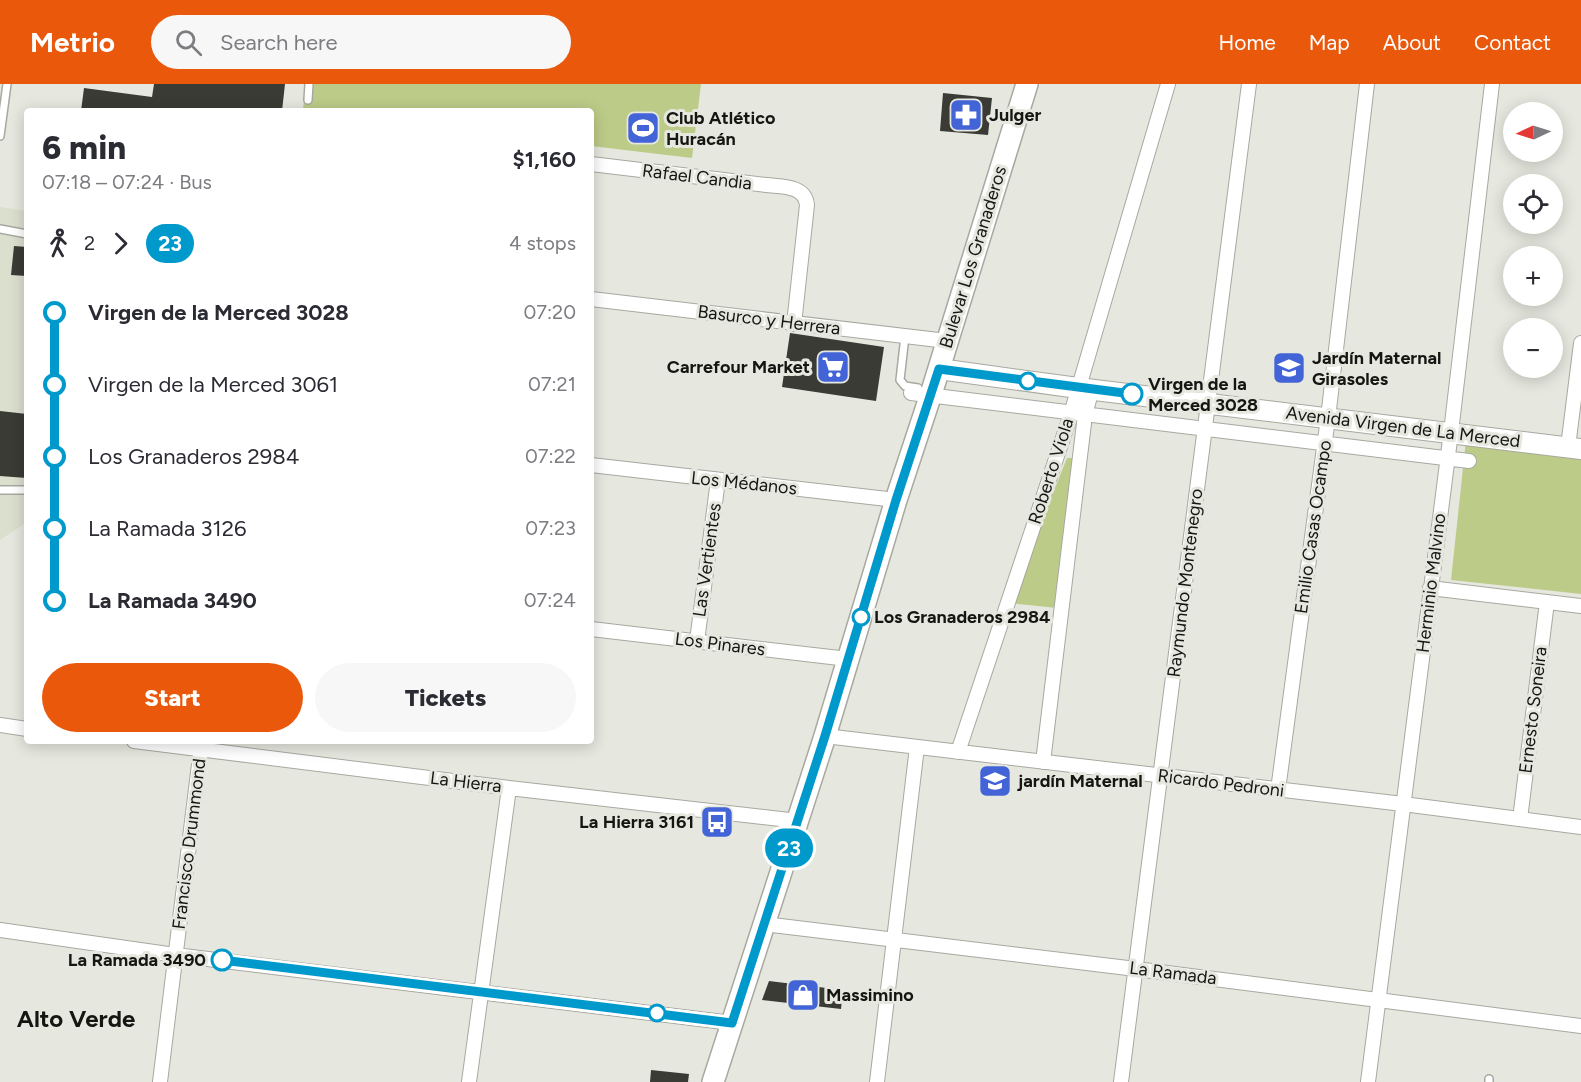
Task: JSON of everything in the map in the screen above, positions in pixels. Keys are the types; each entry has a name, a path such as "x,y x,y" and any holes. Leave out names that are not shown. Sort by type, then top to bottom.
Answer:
{"main road":[{"name":"Bulevar Los Granaderos","path":"713,1082 825,736 896,500 925,393 939,369 1027,84"},
{"name":"Avenida Virgen de La Merced","path":"939,369 1575,448"}],"street":[{"name":"Roberto Viola","path":"958,752 1071,414 1085,388 1168,84"},
{"name":"Raymundo Montenegro","path":"1121,1082 1250,84"},
{"name":"Emilio Casas Ocampo","path":"1278,790 1325,443 1366,84"},
{"name":"Herminio Malvino","path":"1368,1082 1448,457 1492,84"},
{"name":"Rafael Candia","path":"594,164 766,185 803,192 807,197 807,204 794,324"},
{"name":"Basurco y Herrera","path":"594,299 947,341"},
{"path":"1575,448 1581,343"},
{"path":"1043,762 1085,415 1085,388"},
{"name":"Avenida Virgen de La Merced","path":"925,393 1071,414 1469,461"},
{"name":"Los Médanos","path":"594,465 896,500"},
{"name":"Las Vertientes","path":"697,641 718,480"},
{"path":"1430,588 1581,606"},
{"name":"Ernesto Soneira","path":"1520,819 1547,602"},
{"name":"Los Pinares","path":"594,628 848,659"},
{"path":"0,725 24,729"},
{"name":"Ricardo Pedroni","path":"825,736 1581,827"},
{"name":"La Hierra","path":"163,744 509,788 798,821"},
{"path":"877,1082 917,747"},
{"name":"Francisco Drummond","path":"160,1082 201,748"},
{"path":"470,1082 480,992 509,788"},
{"name":"La Ramada","path":"764,924 1581,1026"},
{"path":"0,930 732,1023"}],"lane":[{"path":"0,136 8,84"},
{"path":"308,100 309,84"},
{"path":"0,230 24,234"},
{"path":"905,336 900,380 902,384 925,393"},
{"path":"0,490 24,490"}],"shaded area":[{"path":"0,207 24,211 24,524 0,540"}],"green space":[{"name":"Club Atlético Huracán","path":"306,84 701,84 692,158 594,146 594,108 303,108"},
{"path":"1466,440 1581,453 1581,594 1451,580"},
{"path":"1067,458 1073,458 1077,462 1057,608 1009,603"}],"building":[{"path":"154,84 285,84 282,108 81,108 84,88 152,97"},
{"name":"Julger","path":"943,93 992,98 988,135 940,131"},
{"path":"14,246 24,247 24,276 11,275"},
{"name":"Carrefour Market","path":"790,333 884,347 876,401 782,387"},
{"path":"0,411 24,414 24,478 0,476"},
{"name":"Massimino","path":"769,981 843,990 841,1009 762,1000"},
{"path":"651,1070 689,1074 688,1082 650,1082"}],"bus line":[{"name":"23","path":"222,960 732,1023 825,736 896,500 939,369 1132,394"}],"place":[{"name":"Julger","path":"966,115"},
{"name":"Club Atlético Huracán","path":"643,128"},
{"name":"Carrefour Market","path":"833,367"},
{"name":"Jardín Maternal Girasoles","path":"1289,368"},
{"name":"Virgen de la Merced 3028","path":"1132,394"},
{"name":"Los Granaderos 2984","path":"861,617"},
{"name":"jardín Maternal","path":"995,781"},
{"name":"La Hierra 3161","path":"717,822"},
{"name":"La Ramada 3490","path":"222,960"},
{"name":"Massimino","path":"803,995"}],"district":[{"name":"Alto Verde","path":"76,1018"}]}
